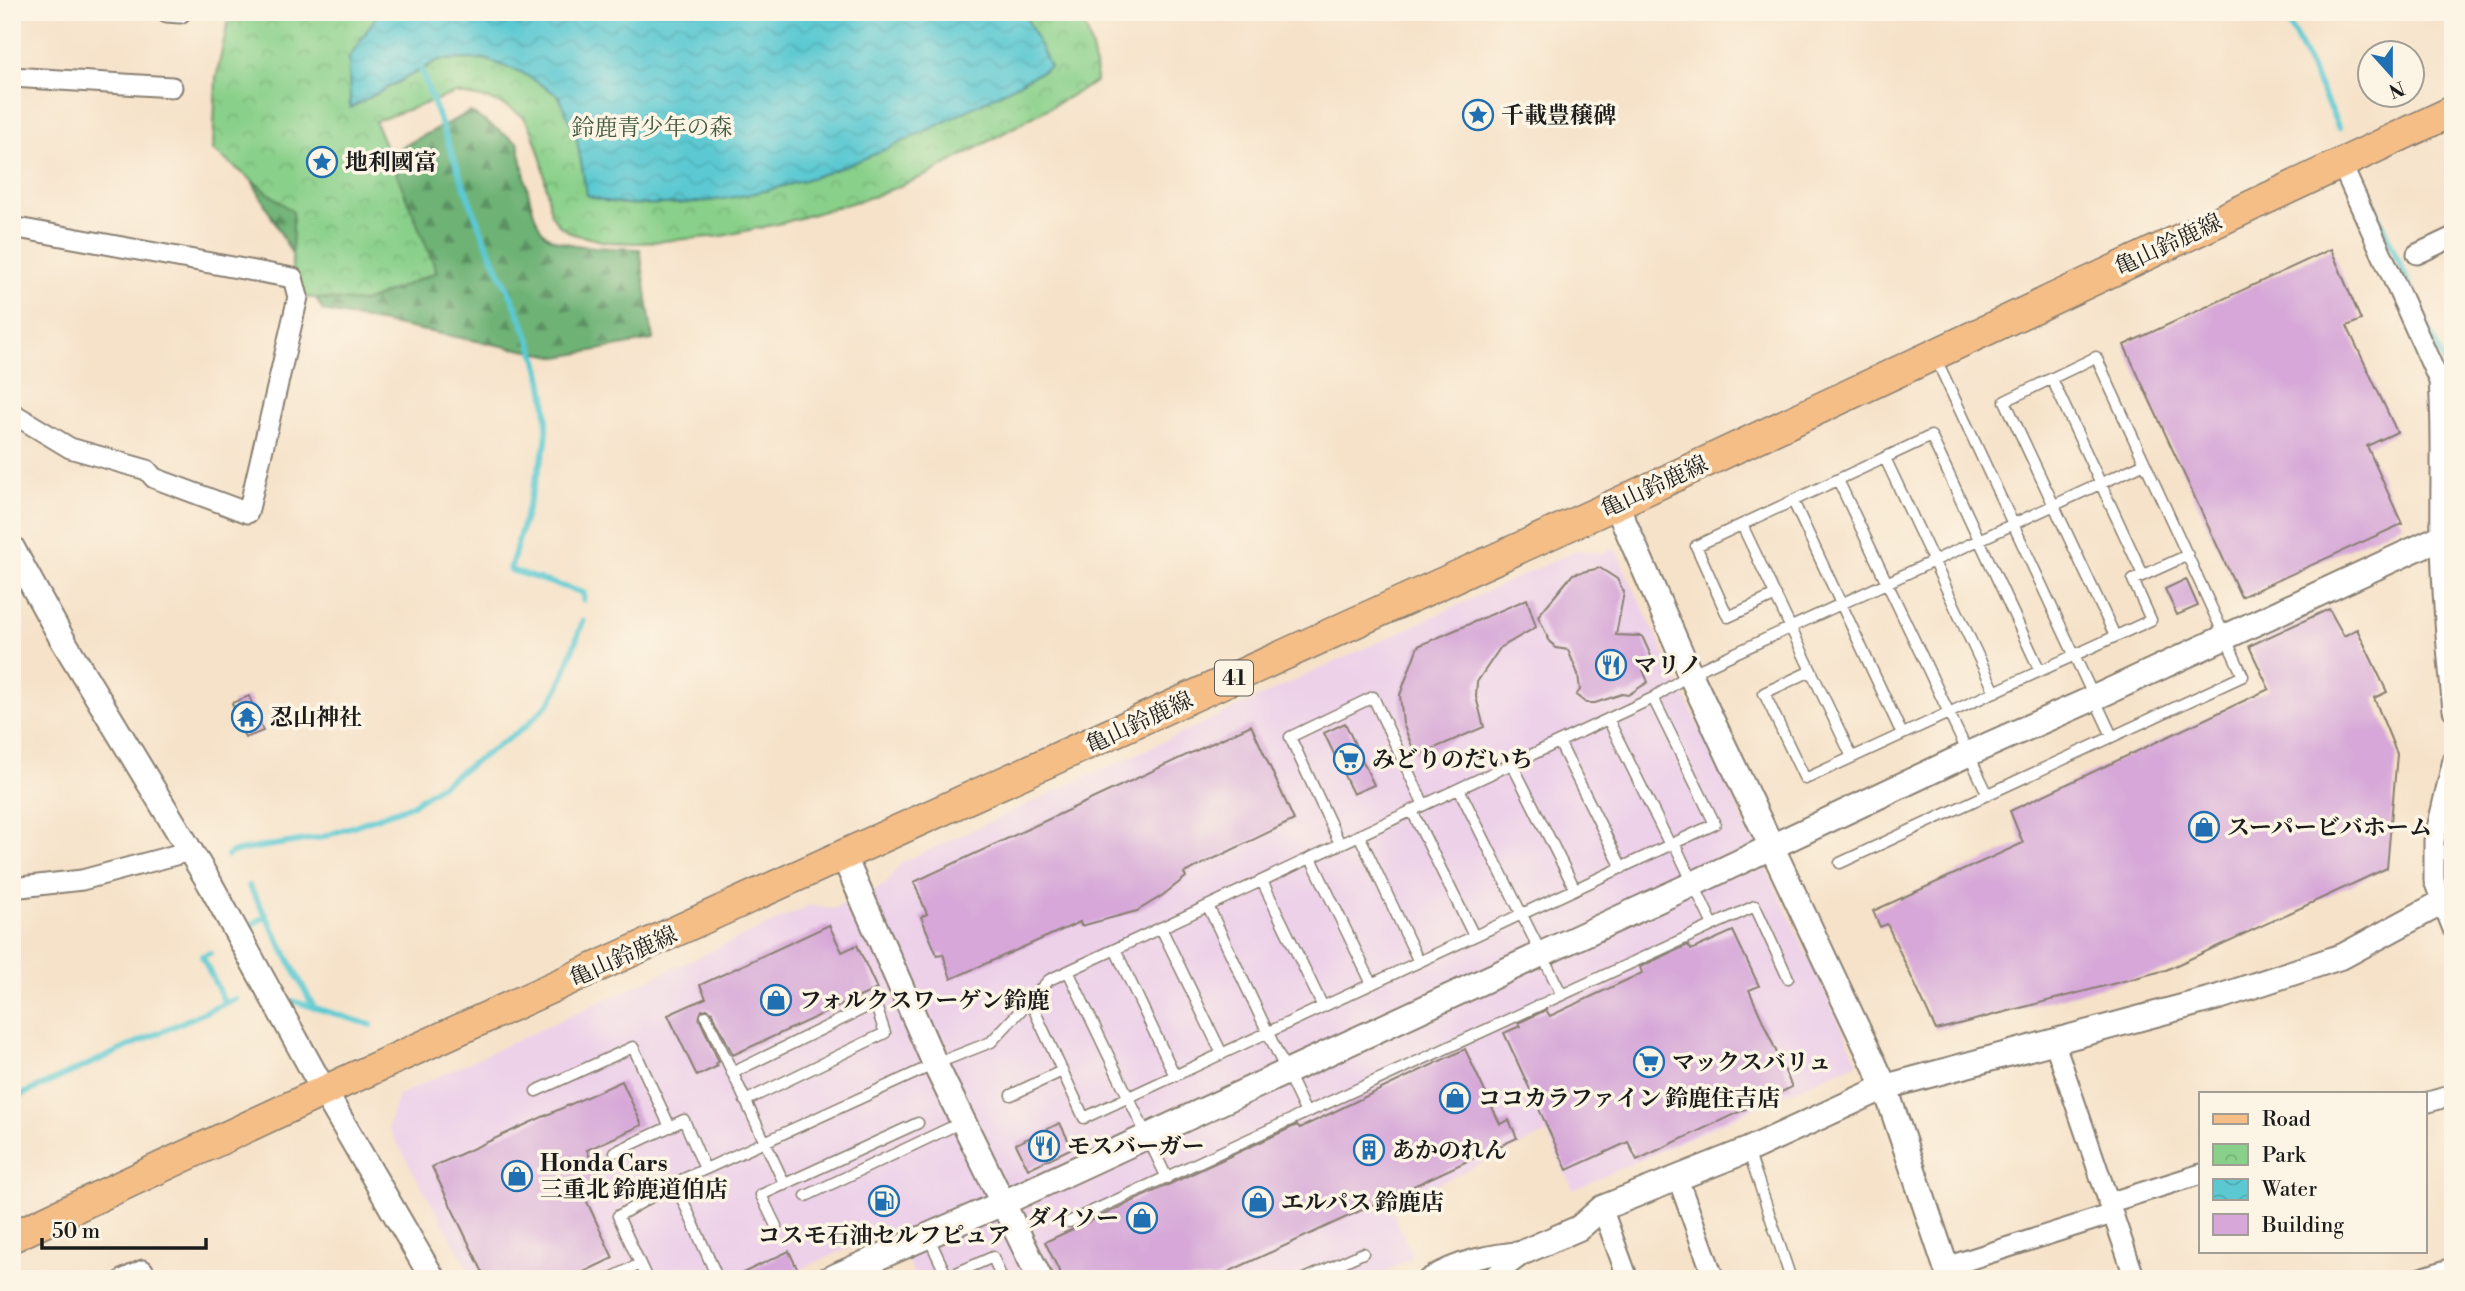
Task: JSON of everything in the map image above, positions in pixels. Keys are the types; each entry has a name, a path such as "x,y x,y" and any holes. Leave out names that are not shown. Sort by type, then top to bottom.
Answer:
{"main road":[{"name":"亀山鈴鹿線","path":"12,1237 324,1091 1616,504 2453,111"}],"street":[{"path":"167,12 180,13"},
{"path":"12,77 172,87"},
{"path":"2341,163 2446,381 2442,418 2444,626 2453,710"},
{"path":"12,227 293,278 298,297 248,513 154,478 147,470 137,466 69,448 12,413"},
{"path":"2417,254 2453,237"},
{"path":"1616,504 1690,674 1885,1087 1948,1273 2199,1175"},
{"path":"829,1279 922,1232 1003,1203 1968,754 2094,698 2444,527"},
{"path":"12,548 61,637 190,851 433,1279"},
{"path":"2453,760 2434,841 2434,881 2447,902 2453,929"},
{"path":"12,888 82,880 190,851"},
{"path":"844,857 935,1064 1040,1279"},
{"path":"1492,1278 1526,1251 1579,1228 1602,1208 1748,1150 1885,1087 2219,997 2343,956 2447,902"},
{"path":"2054,1041 2134,1279"},
{"path":"2426,1103 2453,1095"},
{"path":"1678,1179 1714,1279"},
{"path":"1602,1208 1628,1279"},
{"path":"1428,1279 1447,1267 1492,1254 1526,1251"},
{"path":"2418,1279 2453,1268"},
{"path":"124,1279 143,1270 146,1279"}],"lane":[{"path":"1934,355 2112,736"},
{"path":"1840,863 2243,676 2096,357 2006,401 2115,636"},
{"path":"2052,379 2143,575"},
{"path":"1776,595 1728,617 1696,546 1931,436 2040,671"},
{"path":"1885,458 1995,692"},
{"path":"647,1279 618,1216 675,1183 935,1064 991,1042 1049,980 1653,698 1690,674 2145,463"},
{"path":"1838,480 1988,795"},
{"path":"1793,501 1902,734"},
{"path":"1742,524 1852,757"},
{"path":"1811,671 1763,693 1805,779 2151,620 2133,580 2188,555"},
{"path":"1340,844 1290,737 1373,697 1424,805"},
{"path":"1030,1001 1084,1118 1715,824 1653,698"},
{"path":"1608,719 1713,925"},
{"path":"1559,742 1622,867"},
{"path":"1512,764 1575,889"},
{"path":"1459,789 1562,995"},
{"path":"1412,811 1474,936"},
{"path":"1359,835 1419,962"},
{"path":"1311,858 1372,984"},
{"path":"1262,881 1323,1007"},
{"path":"1208,906 1306,1113"},
{"path":"1069,1223 1755,906 1788,978"},
{"path":"1161,928 1222,1054"},
{"path":"1115,949 1175,1076"},
{"path":"1068,971 1167,1178"},
{"path":"732,1073 874,1003 885,1033 745,1101"},
{"path":"706,1016 785,1185"},
{"path":"536,1091 633,1047 670,1127"},
{"path":"1011,1095 1062,1071"},
{"path":"615,1152 684,1120 705,1169"},
{"path":"806,1196 962,1122"},
{"path":"776,1226 761,1195 918,1123"},
{"path":"1748,1150 1791,1279"},
{"path":"675,1183 718,1279"},
{"path":"922,1232 947,1278 993,1257 1002,1279"},
{"path":"1305,1279 1363,1253"},
{"path":"609,1279 640,1265"}],"shaded area":[{"path":"1615,549 1858,1062 1573,1190 1547,1133 1390,1206 1413,1257 1372,1279 916,1279 893,1229 778,1279 474,1279 388,1127 398,1095 811,905 833,909 885,885 901,863 1577,550 1603,553"}],"green space":[{"name":"鈴鹿青少年の森","path":"230,12 1080,12 1095,63 1096,82 929,174 875,196 786,222 722,236 638,243 606,242 573,234 560,226 551,214 542,162 532,131 524,117 491,100 456,93 375,121 437,272 364,302 304,297 292,268 293,212 213,150 216,79"},
{"path":"275,35 386,155 470,112 518,143 531,204 544,233 575,245 640,249 653,340 559,357 323,311 238,155"}],"water":[{"path":"379,12 1024,12 1050,67 912,138 817,176 768,190 717,200 626,204 587,195 576,135 559,96 521,72 484,59 439,60 350,108 349,58"}],"building":[{"path":"2331,249 2361,320 2347,326 2397,432 2367,446 2402,524 2241,597 2124,345"},
{"path":"1600,568 1617,579 1624,592 1616,635 1642,636 1652,658 1643,670 1648,682 1628,695 1622,694 1595,703 1586,703 1576,695 1580,690 1578,674 1568,650 1556,648 1549,640 1538,616 1573,574"},
{"path":"2186,579 2198,606 2177,615 2165,589"},
{"path":"1527,599 1536,627 1500,648 1477,682 1476,697 1484,727 1416,756 1403,724 1400,695 1418,646"},
{"name":"スーパービバホーム","path":"2329,609 2344,636 2357,629 2387,692 2374,698 2397,754 2387,868 2166,970 1936,1030 1887,924 1880,927 1873,911 2023,843 2010,811 2269,689 2249,646"},
{"name":"忍山神社","path":"249,696 263,731 245,738 232,703"},
{"name":"みどりのだいち","path":"1345,723 1374,785 1353,794 1324,733"},
{"path":"1251,725 1294,820 1184,873 1186,877 1137,911 1081,926 1080,922 951,979 943,954 937,955 921,917 927,914 914,882"},
{"name":"フォルクスワーゲン鈴鹿","path":"829,925 842,952 857,945 877,989 733,1055 712,1012 702,1010 699,1018 719,1062 716,1063 718,1066 697,1076 668,1015 706,998 700,985"},
{"name":"マックスバリュ","path":"1733,931 1759,986 1749,990 1792,1087 1637,1160 1628,1142 1567,1170 1504,1033 1546,1010 1550,1016 1642,973 1640,967 1688,945 1691,950"},
{"path":"1465,1049 1500,1124 1509,1120 1517,1138 1213,1279 1063,1279 1045,1242 1297,1125 1300,1128"},
{"name":"Honda Cars 三重北 鈴鹿道伯店","path":"622,1081 642,1125 587,1150 601,1186 583,1193 613,1258 569,1279 486,1279 432,1167"},
{"name":"モスバーガー","path":"1060,1123 1072,1148 1028,1169 1016,1144"},
{"path":"789,1251 802,1279 730,1279"}],"waterway":[{"path":"2284,12 2339,128"},
{"path":"421,69 481,230 527,333 543,386 547,414 546,443 510,570 584,593 583,600"},
{"path":"2364,184 2447,370"},
{"path":"2453,391 2453,429"},
{"path":"228,856 232,852 323,837 412,805 525,727 550,702 560,685 583,621"},
{"path":"2453,812 2446,852 2453,887"},
{"path":"249,886 266,916 252,925"},
{"path":"266,916 314,1008"},
{"path":"12,1099 225,1003 202,956 210,953"},
{"path":"225,1003 236,999"},
{"path":"293,1001 371,1025"}],"place":[{"name":"千載豊穣碑","path":"1478,115"},
{"name":"地利國富","path":"322,162"},
{"name":"マリノ","path":"1611,665"},
{"name":"忍山神社","path":"247,717"},
{"name":"みどりのだいち","path":"1349,759"},
{"name":"スーパービバホーム","path":"2204,827"},
{"name":"フォルクスワーゲン鈴鹿","path":"776,1000"},
{"name":"マックスバリュ","path":"1649,1062"},
{"name":"ココカラファイン 鈴鹿住吉店","path":"1455,1098"},
{"name":"モスバーガー","path":"1044,1146"},
{"name":"あかのれん","path":"1369,1150"},
{"name":"Honda Cars 三重北 鈴鹿道伯店","path":"517,1176"},
{"name":"コスモ石油セルフピュア","path":"884,1201"},
{"name":"エルパス 鈴鹿店","path":"1258,1202"},
{"name":"ダイソー","path":"1142,1218"}]}
